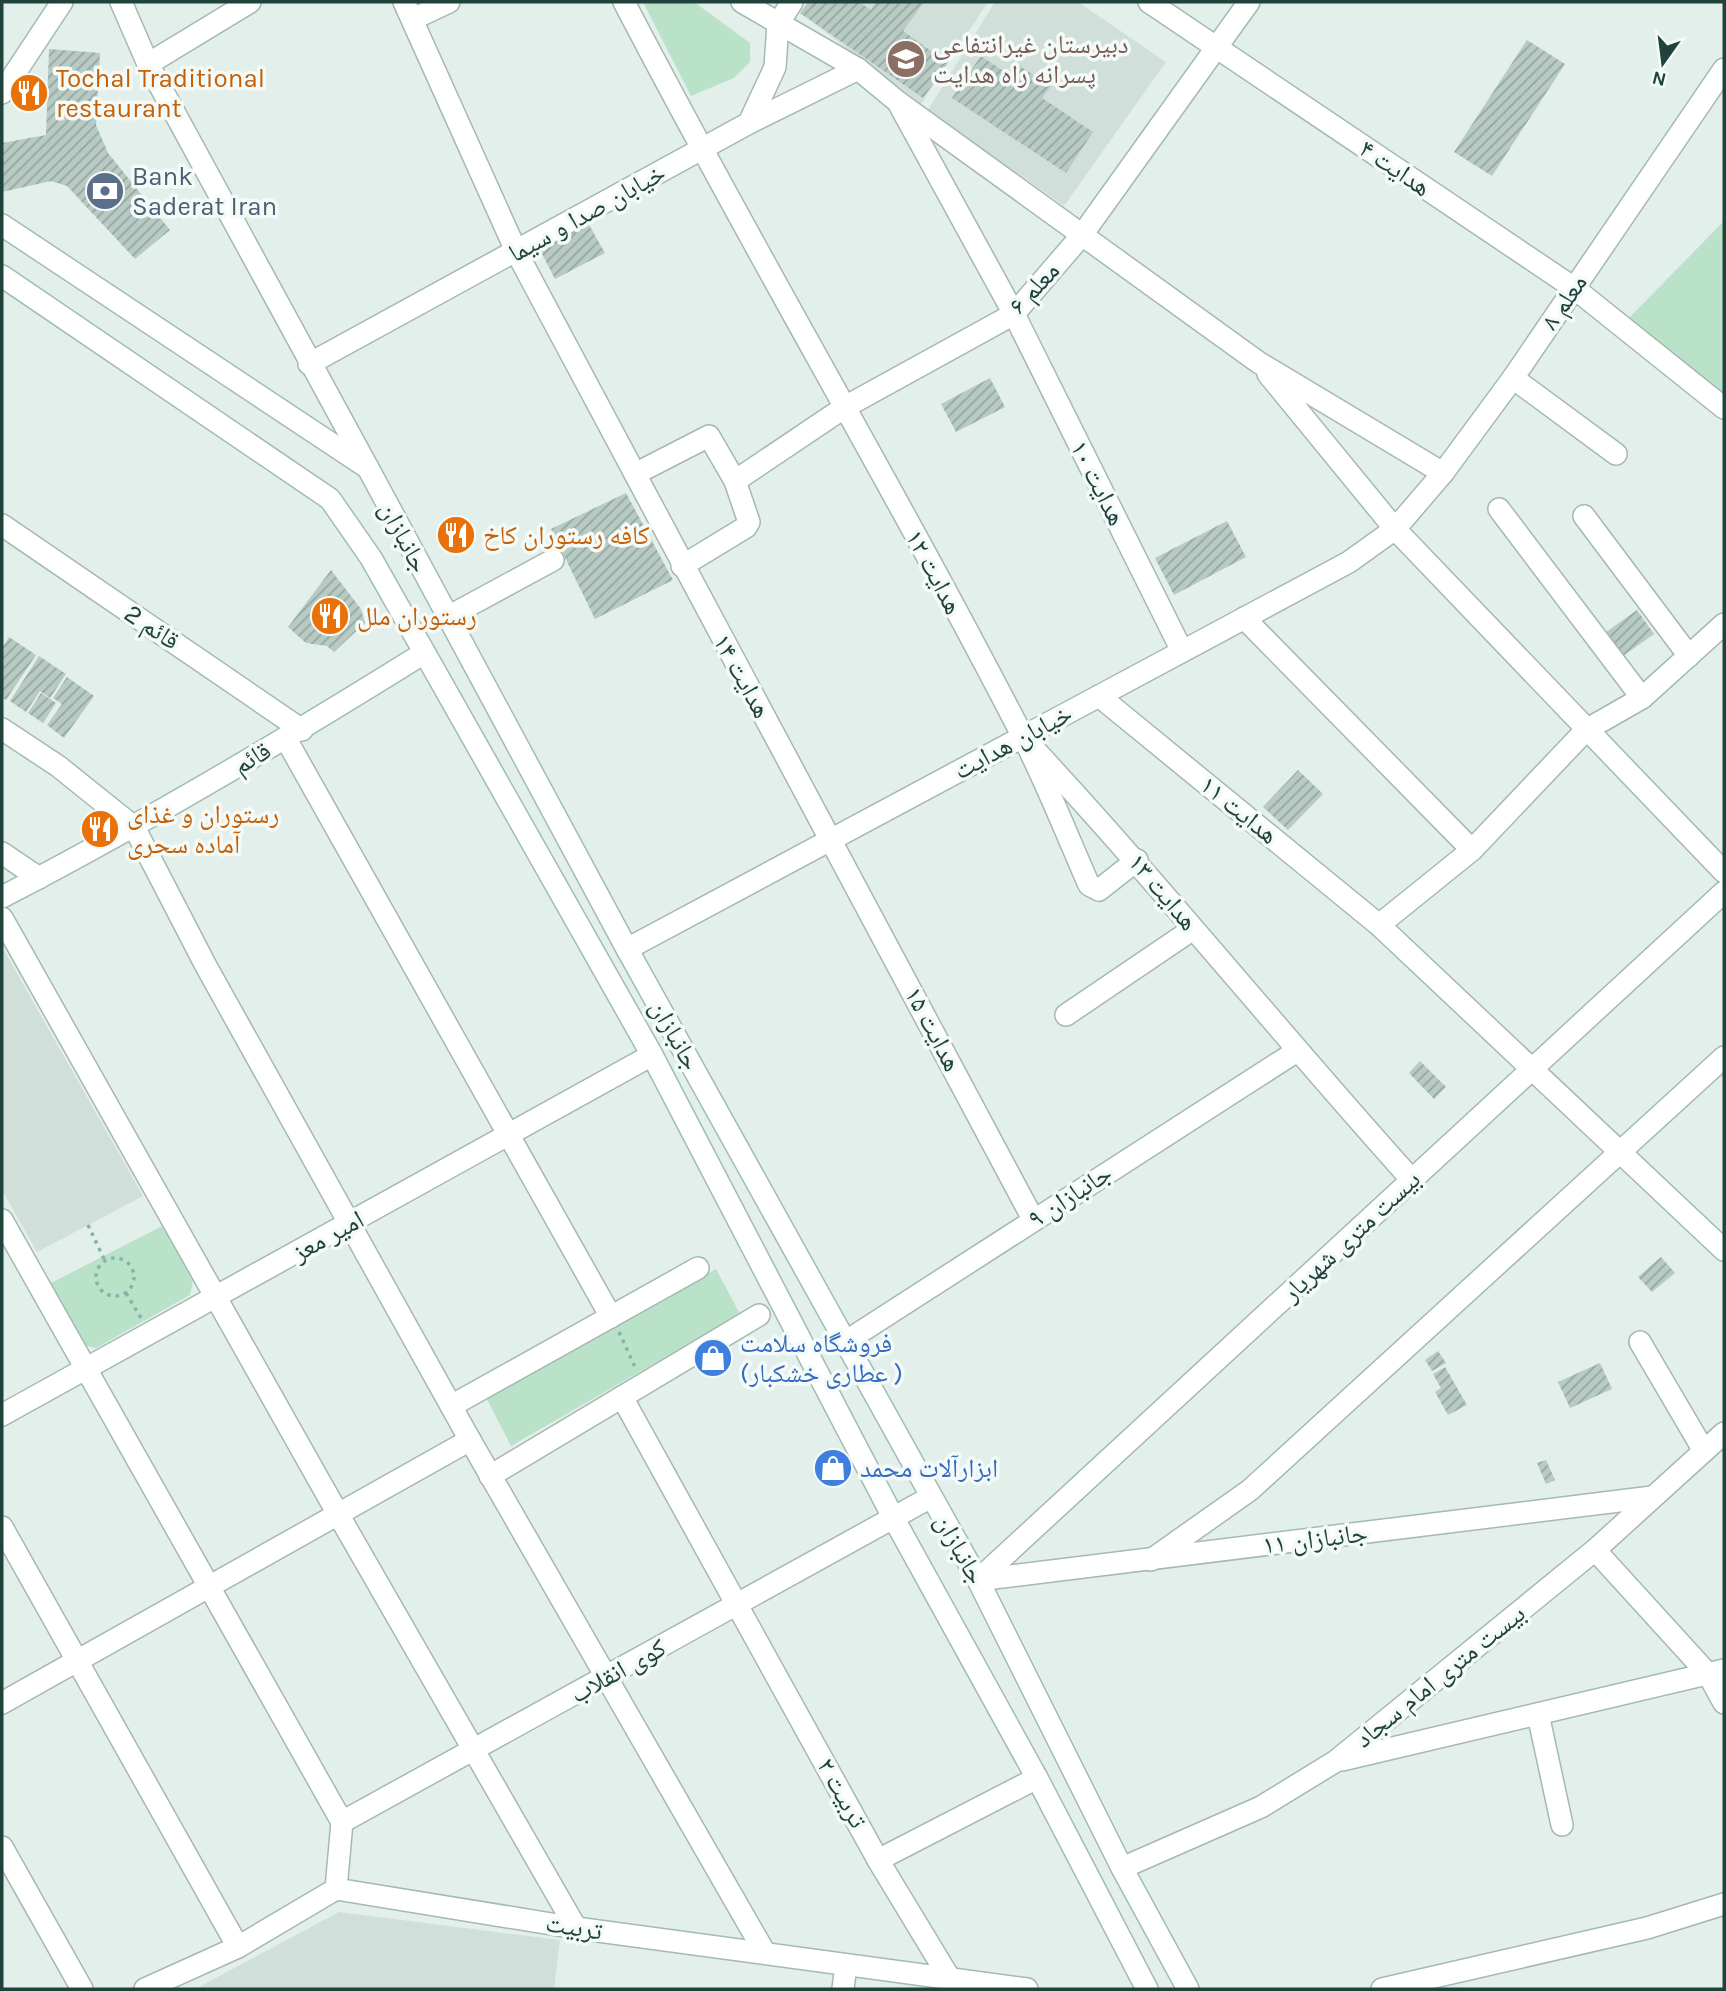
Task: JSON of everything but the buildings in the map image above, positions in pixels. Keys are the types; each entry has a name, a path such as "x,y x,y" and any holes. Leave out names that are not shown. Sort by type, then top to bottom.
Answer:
{"street":[{"path":"2,93 62,2"},
{"path":"121,2 148,64 368,468"},
{"path":"148,64 250,2"},
{"path":"409,10 449,2"},
{"name":"هدایت ۱۲","path":"624,2 700,149 845,407 1023,738"},
{"path":"742,2 858,69 898,102 1258,362 1443,473"},
{"path":"749,123 775,67 778,24 792,2"},
{"name":"هدایت ۴","path":"1149,2 1574,288 1724,408"},
{"name":"معلم ۶","path":"735,481 845,407 1014,314 1082,235 1249,2"},
{"name":"هدایت ۱۴","path":"409,10 516,253 682,566 832,839"},
{"name":"خیابان صدا و سیما","path":"309,364 516,253 700,149 858,69"},
{"name":"معلم ۸","path":"1395,529 1443,473 1513,378 1724,69"},
{"name":"هدایت ۱۰","path":"898,102 1014,314 1182,651"},
{"name":"جانبازان","path":"2,225 368,468 446,618 627,949 978,1580 1122,1868 1188,1989"},
{"name":"جانبازان","path":"2,276 330,499 371,558 652,1055 894,1519 1037,1778 1147,1989"},
{"path":"1258,362 1395,529 1724,872"},
{"path":"1513,378 1616,454"},
{"path":"635,474 709,436 735,481 749,522 746,527 682,566"},
{"path":"1499,509 1642,698"},
{"path":"1584,516 1689,656"},
{"name":"قائم 2","path":"2,525 294,734"},
{"name":"خیابان هدایت","path":"627,949 1349,562 1395,529"},
{"path":"446,618 553,560"},
{"path":"1244,618 1472,850"},
{"path":"1379,925 1472,850 1586,730 1642,698 1724,624"},
{"name":"قائم","path":"2,897 134,827 294,734 424,653"},
{"name":"هدایت ۱۱","path":"1099,696 1379,925 1724,1250"},
{"path":"2,729 58,766 134,827 239,1025 490,1476 765,1954"},
{"path":"294,734 398,937 611,1317"},
{"path":"1023,738 1088,885 1099,890 1137,860"},
{"name":"هدایت ۱۳","path":"1023,738 1137,860 1297,1051 1412,1180"},
{"name":"هدایت ۱۵","path":"832,839 1033,1219"},
{"path":"2,853 39,878"},
{"name":"بیست متری شهریار","path":"978,1580 1724,892"},
{"path":"2,918 338,1514 576,1928"},
{"path":"1066,1015 1193,929"},
{"name":"جانبازان ۹","path":"845,1342 1297,1051"},
{"name":"امیر معز","path":"2,1415 652,1055"},
{"path":"1151,1560 1250,1490 1724,1057"},
{"path":"2,1220 342,1822 336,1889 238,1947 145,1989"},
{"path":"451,1406 698,1268"},
{"path":"490,1476 759,1315"},
{"path":"1640,1342 1704,1451"},
{"name":"تربیت ۲","path":"622,1397 878,1860 950,1979"},
{"name":"بیست متری امام سجاد","path":"1122,1868 1261,1807 1336,1761 1595,1550 1724,1433"},
{"path":"2,1703 470,1440"},
{"name":"کوی انقلاب","path":"342,1822 931,1497"},
{"name":"جانبازان ۱۱","path":"978,1580 1652,1497"},
{"path":"2,1527 238,1947"},
{"path":"1595,1550 1716,1672 1724,1703"},
{"path":"1336,1761 1716,1672"},
{"path":"1538,1714 1562,1825"},
{"path":"878,1860 1037,1778"},
{"path":"2,1847 82,1989"},
{"name":"تربیت","path":"336,1889 576,1928 1027,1989"},
{"path":"1382,1989 1647,1928 1724,1904"},
{"path":"843,1989 846,1965"}],"path":[{"path":"88,1225 105,1261"},
{"path":"120,1258 131,1265 134,1283 126,1293 107,1294 98,1286 96,1273 105,1261 120,1258"},
{"path":"126,1293 143,1322"},
{"path":"611,1317 643,1384"}],"shaded area":[{"name":"دبیرستان غیرانتفاعی پسرانه راه هدایت","path":"808,2 988,2 921,104 800,13"},
{"path":"995,2 1078,2 1166,62 1064,206 928,110"},
{"path":"2,947 143,1196 37,1252 2,1190"},
{"path":"339,1912 560,1940 554,1989 195,1989"}],"green space":[{"path":"643,2 694,2 750,43 750,62 734,78 691,96"},
{"path":"1724,221 1724,398 1628,319"},
{"path":"164,1225 193,1281 190,1295 96,1348 82,1345 51,1283"},
{"path":"716,1269 740,1314 511,1446 486,1397"}],"place":[{"name":"دبیرستان غیرانتفاعی پسرانه راه هدایت","path":"906,59"},
{"name":"Tochal Traditional restaurant","path":"29,93"},
{"name":"Bank Saderat Iran","path":"105,191"},
{"name":"کافه رستوران کاخ","path":"456,535"},
{"name":"رستوران ملل","path":"330,616"},
{"name":"رستوران و غذای آماده سحری","path":"100,829"},
{"name":"فروشگاه سلامت (عطاری خشکبار )","path":"713,1358"},
{"name":"ابزارآلات محمد","path":"833,1468"}]}
